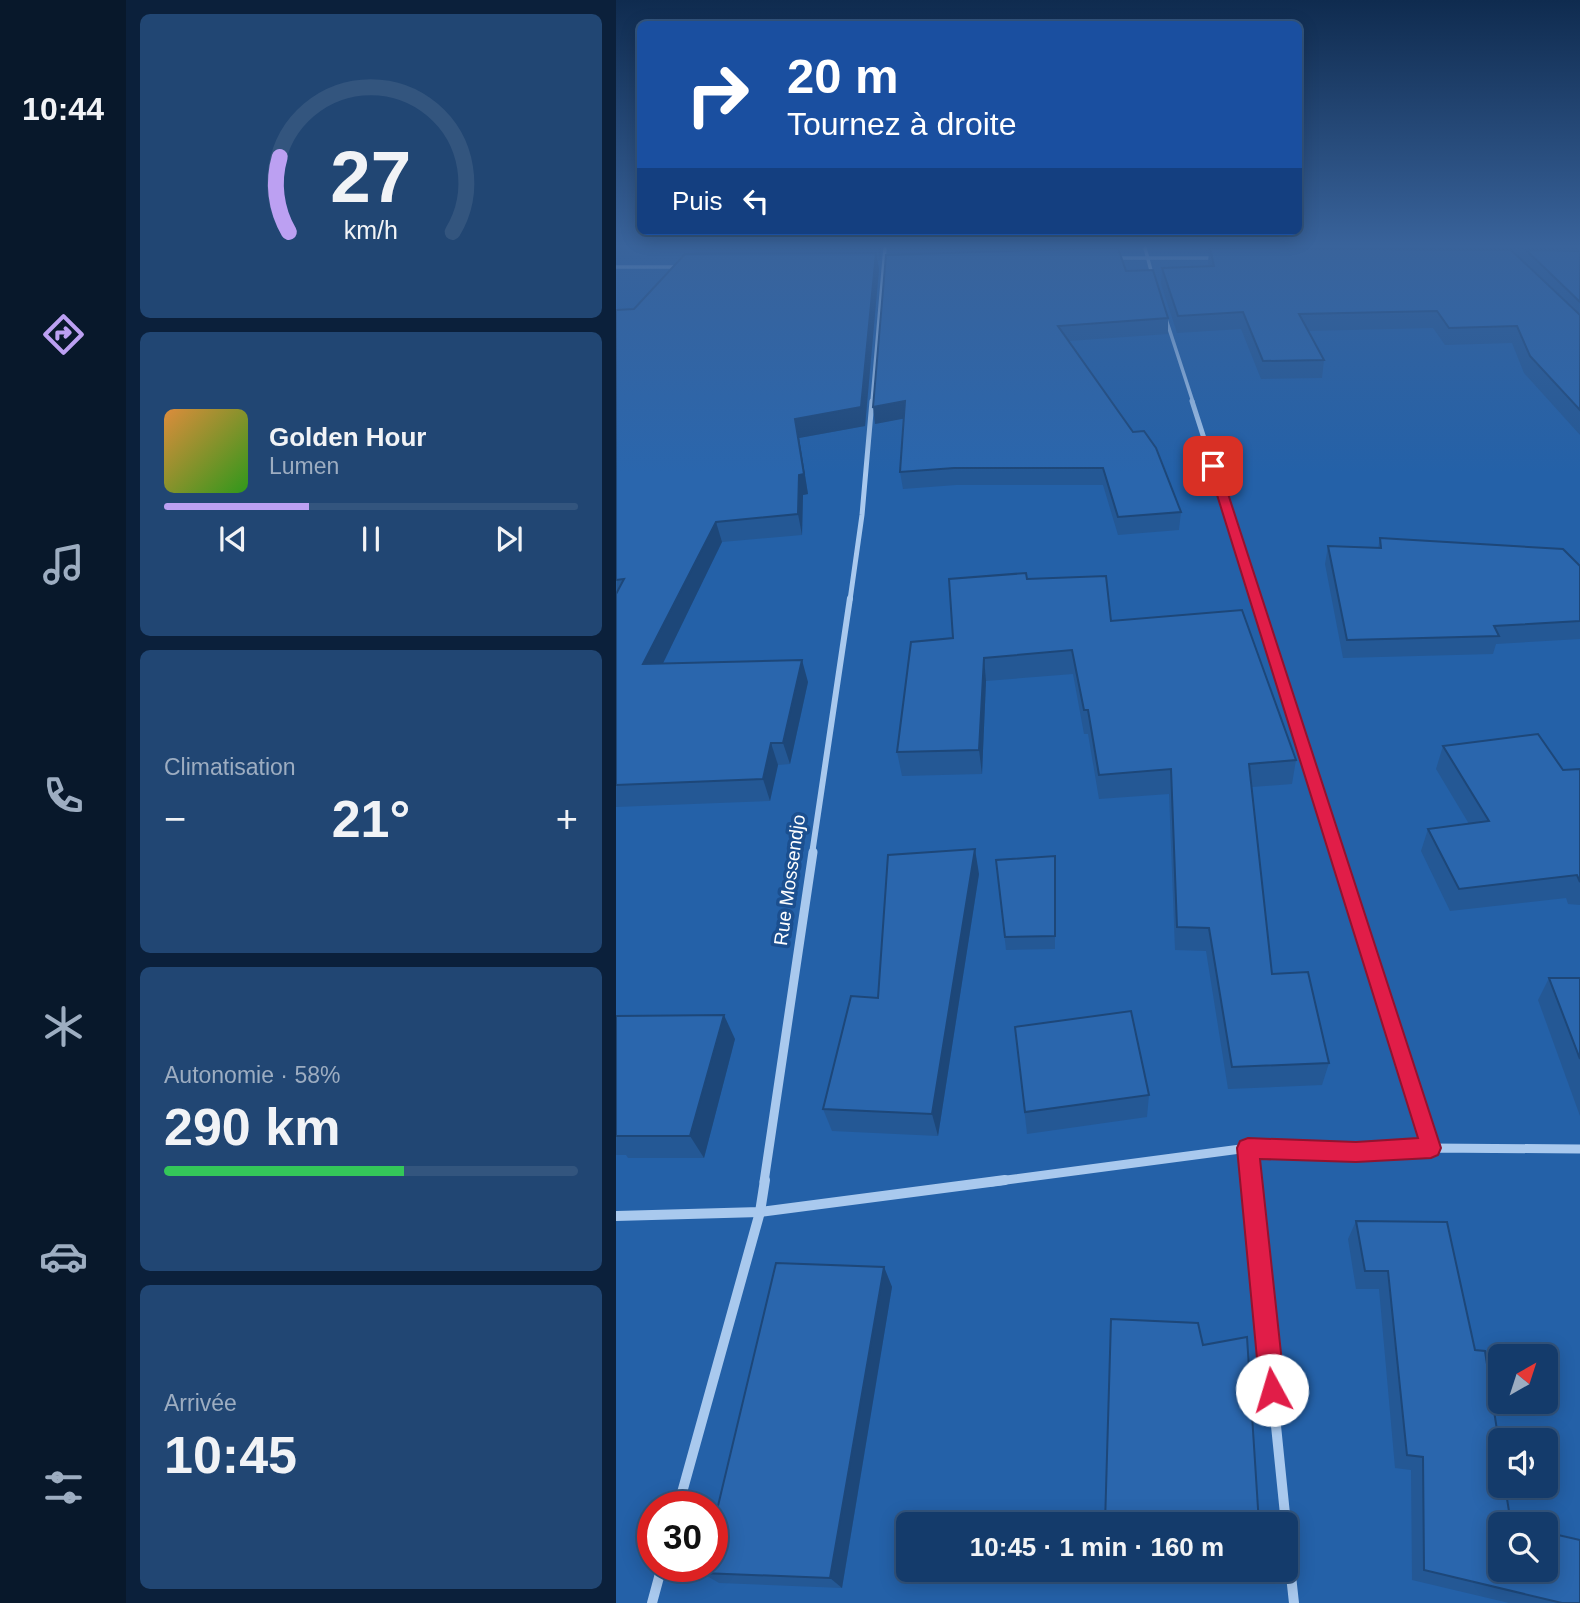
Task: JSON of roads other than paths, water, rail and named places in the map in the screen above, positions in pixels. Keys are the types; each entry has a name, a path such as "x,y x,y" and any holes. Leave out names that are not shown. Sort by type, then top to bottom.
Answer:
{"street":[{"name":"Rue Mossendjo","path":"682,1491 760,1212 862,515 877,323"},
{"path":"1168,323 1431,1148"},
{"path":"1248,1148 1285,1512"},
{"path":"616,1216 760,1212 1248,1148 1356,1152 1431,1148 1580,1149"},
{"path":"652,1603 658,1582"},
{"path":"1292,1582 1294,1603"}]}
